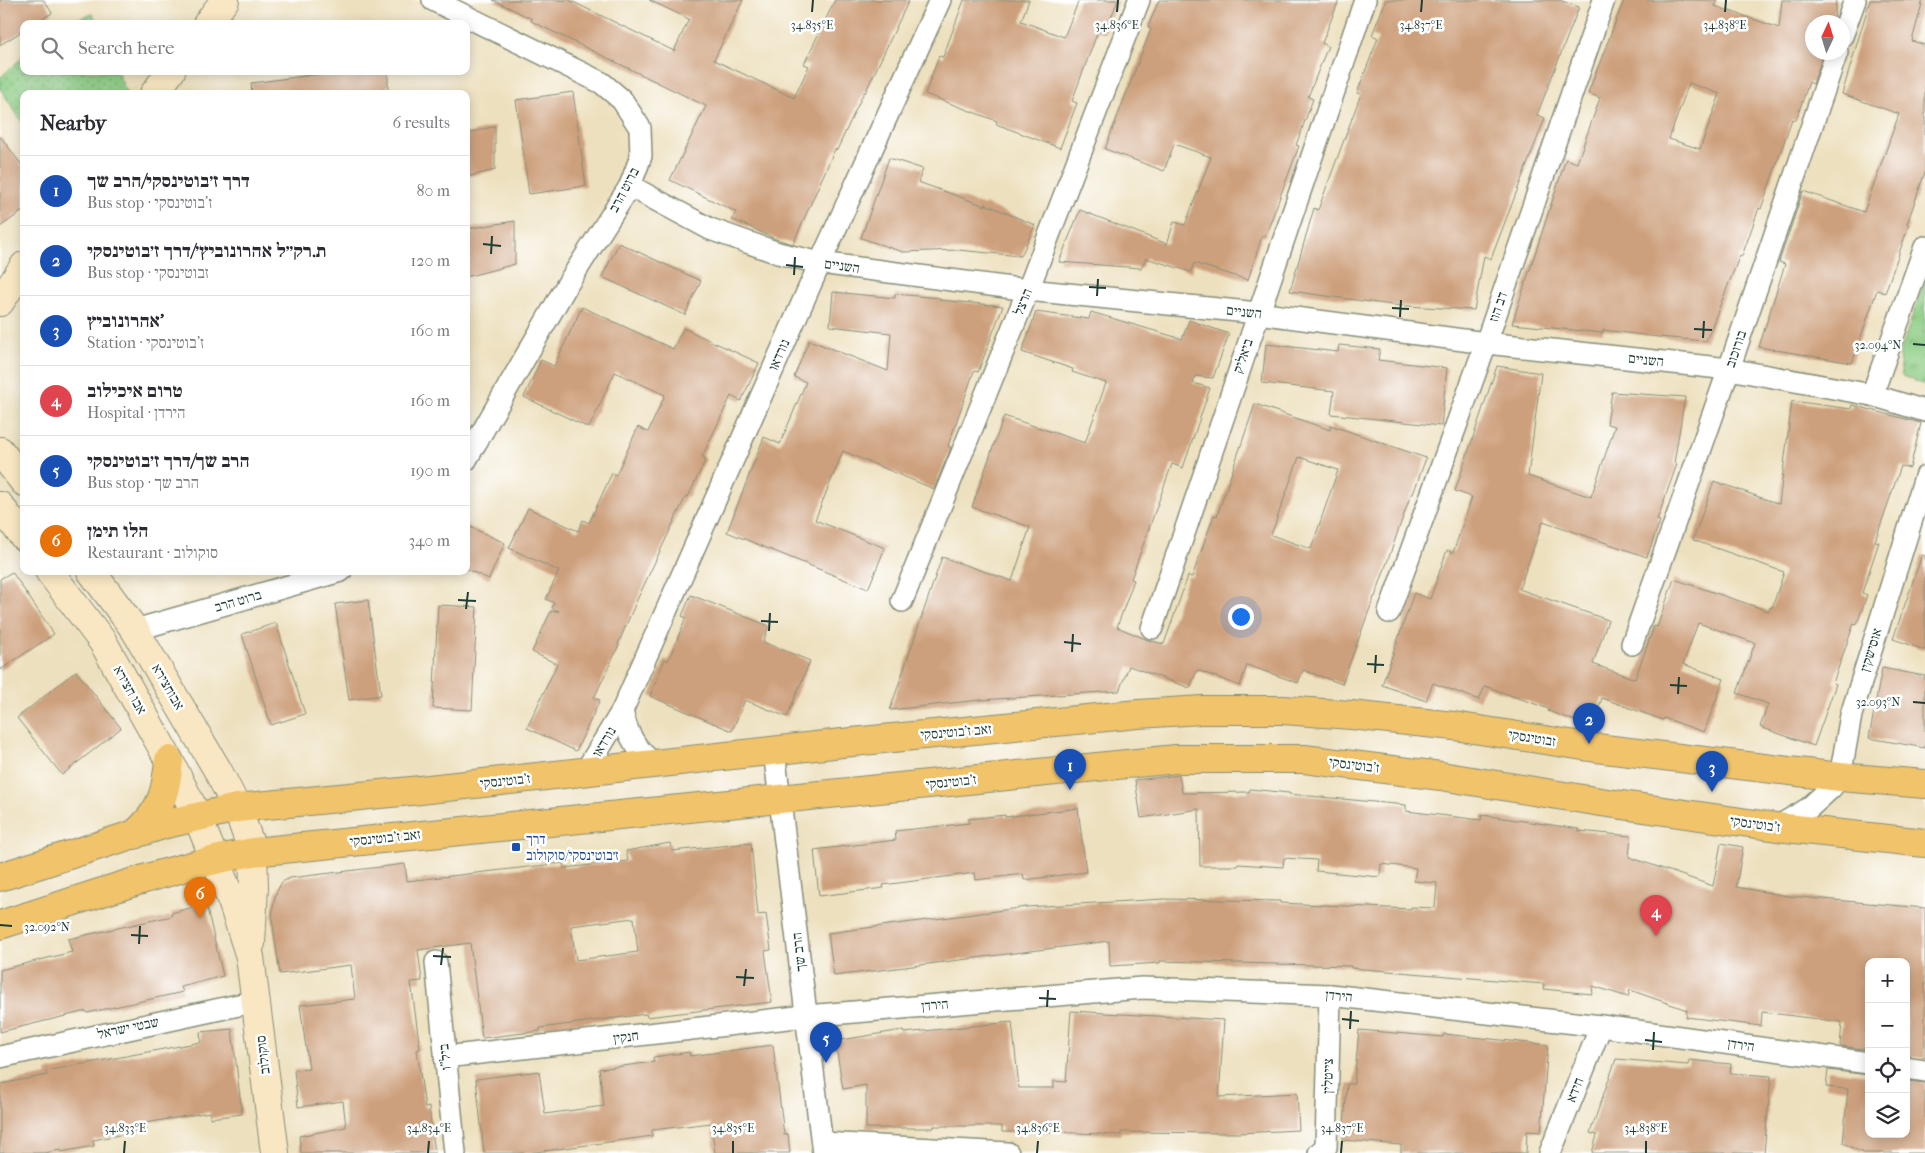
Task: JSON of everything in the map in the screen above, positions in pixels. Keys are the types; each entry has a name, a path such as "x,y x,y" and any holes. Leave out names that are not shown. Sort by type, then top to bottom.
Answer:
{"main road":[{"name":"זבוטינסקי","path":"1138,714 1202,710 1283,710 1351,715 1454,726 1596,748 1840,777 1925,784"},
{"name":"זאב ז'בוטינסקי","path":"774,751 1138,714"},
{"name":"ז'בוטינסקי","path":"237,808 774,751"},
{"name":"ז'בוטינסקי","path":"780,800 1176,759 1304,759 1441,776 1601,802 1777,827 1925,843"},
{"path":"134,835 147,823 158,808 167,787 169,760"},
{"name":"זאב ז'בוטינסקי","path":"0,925 214,859 253,852 780,800"},
{"path":"0,877 197,816 237,808"}],"street":[{"path":"210,20 225,0"},
{"name":"ברוט הרב","path":"433,0 602,83 622,100 640,128 641,156 630,186 567,285 470,453"},
{"name":"נורדאו","path":"585,772 622,711 820,263 940,0"},
{"name":"הרצל","path":"902,601 1028,290 1138,0"},
{"name":"ביאליק","path":"1152,628 1365,0"},
{"name":"דב הוז","path":"1388,612 1486,343 1604,0"},
{"path":"1850,15 1855,0"},
{"name":"בורוכוב","path":"1632,644 1729,369 1834,60"},
{"path":"157,90 168,75"},
{"name":"השניים","path":"630,186 710,229 778,253 820,263 1028,290 1258,313 1486,343 1729,369 1872,395"},
{"path":"1925,248 1872,395 1925,411"},
{"path":"0,302 20,272"},
{"path":"0,451 20,477"},
{"name":"אוסישקין","path":"1840,777 1851,715 1925,478"},
{"path":"0,506 20,532"},
{"name":"אבו חצירא","path":"52,575 103,642 169,760 197,816"},
{"name":"אבוחצירא","path":"94,575 135,630 217,769 237,808"},
{"name":"ברוט הרב","path":"135,630 327,575"},
{"name":"נורדאו","path":"622,711 625,727 632,742 655,764"},
{"name":"הרב שך","path":"774,751 822,1148"},
{"path":"1777,827 1809,808 1840,777"},
{"path":"237,808 253,852"},
{"name":"סוקולוב","path":"197,816 233,904 250,957 275,1153"},
{"name":"סוקולוב","path":"250,957 254,887 253,852"},
{"name":"ביל\"ו","path":"436,962 455,1153"},
{"name":"הירדן","path":"806,1016 1142,988 1330,995 1601,1026 1865,1062"},
{"name":"צייטלין","path":"1319,1153 1326,1147 1330,995"},
{"name":"שבטי ישראל","path":"0,1057 257,1001"},
{"name":"חנקין","path":"445,1057 806,1016"},
{"name":"חידא","path":"1550,1153 1601,1026"},
{"path":"1910,1069 1925,1071"},
{"path":"822,1148 1008,1153"}],"green space":[{"path":"93,14 95,20 73,20"},
{"path":"20,60 20,75 119,75 125,90 20,90 20,119 0,88 0,78"},
{"path":"1925,278 1925,385 1902,376 1899,356"}],"building":[{"path":"0,0 44,0 52,13 41,20 20,20 20,32 0,45"},
{"path":"493,0 569,0 674,51 689,19 649,0 743,0 714,60 794,98 809,66 804,64 835,0 909,0 837,150 835,149 793,244 776,239 732,219 736,212 670,180 706,106 531,21 532,19"},
{"path":"964,0 1029,0 1021,21 1064,37 1079,0 1118,0 1105,33 1098,31 1072,101 1077,103 1060,148 996,124 997,121 925,94 939,56 943,57"},
{"path":"1159,0 1339,0 1322,43 1328,46 1308,97 1313,99 1296,145 1299,146 1265,237 1262,236 1248,280 1194,263 1191,272 1146,258 1141,268 1059,262 1080,210 1167,244 1174,222 1185,225 1211,157 1174,144 1164,171 1105,149 1151,29 1148,27"},
{"path":"1386,0 1559,0 1579,7 1537,115 1545,118 1491,259 1484,256 1474,310 1392,305 1290,291 1314,208 1318,210 1361,94 1357,93 1378,38 1372,35"},
{"path":"1624,0 1717,0 1715,6 1779,28 1782,0 1836,0 1835,15 1805,15 1805,60 1821,60 1813,84 1809,82 1796,120 1792,119 1761,209 1759,208 1742,256 1740,255 1706,341 1603,330 1603,333 1512,324 1566,159 1577,163 1600,98 1588,93","holes":["1689,83 1720,94 1700,149 1669,139"]},
{"path":"1870,0 1923,0 1912,41 1925,45 1925,172 1907,224 1909,225 1885,293 1877,290 1852,363 1759,347 1785,264 1779,262 1803,191 1864,212 1899,114 1842,94"},
{"path":"312,75 388,75 388,90 252,90 251,83"},
{"path":"573,92 586,186 529,194 516,100"},
{"path":"495,126 495,170 470,176 470,133"},
{"path":"0,136 20,163 20,213 0,227"},
{"path":"889,158 923,169 918,182 985,206 985,204 1035,225 1021,256 958,250 903,252 861,238"},
{"path":"515,221 515,264 470,276 470,228"},
{"path":"619,243 701,281 685,315 602,277"},
{"path":"833,292 895,298 895,294 1003,306 978,372 974,371 948,446 951,448 934,489 843,451 815,520 885,548 868,589 727,532 764,437 780,444 806,382 794,377 809,340 888,371 891,333 830,326"},
{"path":"582,307 673,349 683,328 759,363 741,401 731,396 702,457 706,459 688,497 686,496 637,600 619,645 594,698 600,700 576,751 527,728 557,664 532,652 551,611 559,611 552,608 554,603 546,599 559,571 509,548 528,508 578,531 583,520 589,523 612,473 616,475 638,427 648,432 665,395 615,372 589,428 524,397 541,360 554,366"},
{"path":"1036,312 1089,319 1091,312 1182,339 1189,320 1229,334 1213,378 1195,376 1193,383 1210,388 1183,468 1172,464 1131,579 1134,580 1117,627 1148,640 1164,644 1188,576 1192,577 1214,515 1217,516 1255,404 1330,430 1330,425 1426,458 1413,494 1411,494 1342,684 1303,670 1298,683 1247,665 1240,686 1197,670 1190,688 1129,666 1119,691 980,700 890,710 942,557 1012,581 1030,527 972,507 1004,416 1085,443 1106,383 1072,372 1073,369 1022,352","holes":["1299,457 1338,470 1311,549 1271,535"]},
{"path":"1266,344 1338,352 1339,345 1380,349 1378,360 1447,368 1441,426 1331,414 1334,391 1262,383"},
{"path":"1497,366 1541,373 1528,476 1591,497 1615,426 1607,424 1612,392 1685,397 1674,463 1677,464 1657,520 1660,521 1647,557 1543,521 1519,589 1608,620 1593,664 1635,679 1654,626 1657,627 1674,579 1769,611 1770,607 1772,608 1784,572 1693,540 1714,481 1779,504 1792,401 1851,409 1852,405 1921,423 1910,468 1901,466 1875,541 1879,542 1862,593 1867,595 1857,624 1854,623 1833,683 1836,684 1814,746 1760,727 1768,704 1737,693 1755,643 1698,623 1683,664 1724,679 1704,732 1664,718 1663,720 1602,698 1592,727 1485,686 1479,700 1433,683 1426,701 1382,685 1414,593 1430,599 1447,550 1453,553 1472,497 1455,491"},
{"path":"470,527 505,543 489,579 470,571"},
{"path":"1922,555 1925,556 1925,650 1893,639"},
{"path":"12,572 54,634 0,670 0,579"},
{"path":"691,595 769,626 763,642 810,661 787,717 745,700 732,731 650,696 665,659 668,661 686,618 682,616"},
{"path":"368,600 381,695 349,700 335,604"},
{"path":"438,605 477,607 472,710 433,708"},
{"path":"276,623 305,714 271,725 242,634"},
{"path":"1882,668 1925,676 1925,748 1869,738"},
{"path":"76,671 121,728 62,775 17,718"},
{"path":"1179,775 1182,793 1249,792 1250,789 1406,805 1406,811 1481,820 1482,815 1579,829 1579,831 1631,836 1629,857 1713,886 1721,843 1743,847 1736,887 1788,896 1925,908 1925,1058 1910,1056 1910,958 1865,958 1865,1049 1840,1046 1842,1022 1762,1012 1761,1026 1686,1017 1687,1010 1630,990 1628,997 1593,986 1592,994 1543,989 1544,984 1351,968 1351,966 1160,961 1160,963 1110,966 1109,941 834,976 828,933 1027,907 1164,899 1280,901 1280,903 1411,909 1411,907 1435,908 1437,883 1414,881 1416,868 1381,864 1380,877 1316,871 1317,860 1284,858 1283,867 1238,864 1238,866 1200,866 1199,809 1141,818 1135,780"},
{"path":"1078,808 1086,872 1024,880 1023,874 976,880 975,873 883,885 884,888 819,896 814,850 896,840 895,831 969,823 968,819 1005,815 1005,817"},
{"path":"670,843 672,851 751,843 758,915 766,914 771,950 765,951 772,1002 647,1017 646,1014 482,1038 470,943 418,950 422,981 411,982 420,1049 417,1050 425,1108 429,1107 435,1153 301,1153 299,1136 346,1127 343,1101 298,1107 294,1070 309,1069 300,1005 355,999 351,965 280,974 272,919 276,893 282,882 290,878 405,864 407,881 563,863 564,868 628,861 626,851","holes":["634,918 638,952 576,960 571,926"]},
{"path":"206,904 223,976 181,987 183,992 87,1013 86,1011 0,1032 0,970 72,952 68,939 172,916 171,913"},
{"path":"1071,1011 1224,1020 1219,1097 1297,1093 1299,1130 1238,1133 1121,1132 1121,1135 1002,1132 1002,1126 866,1128 866,1085 843,1089 835,1041 903,1030 904,1033 1012,1022 1019,1088 1054,1088 1054,1081 1066,1082"},
{"path":"232,1029 242,1114 210,1118 210,1112 145,1123 147,1130 93,1140 94,1146 61,1152 61,1150 44,1153 0,1153 0,1084 47,1075 46,1071 201,1042 200,1032"},
{"path":"1359,1030 1443,1037 1444,1034 1548,1045 1541,1132 1527,1131 1526,1153 1401,1153 1401,1145 1343,1140 1347,1084 1354,1084"},
{"path":"773,1045 784,1135 788,1134 790,1153 715,1153 711,1123 652,1130 652,1136 551,1150 528,1153 484,1153 476,1079 539,1071 545,1114 604,1106 599,1069 654,1062 653,1057 689,1052 690,1056"},
{"path":"1616,1059 1688,1065 1689,1060 1731,1064 1730,1073 1771,1076 1764,1153 1592,1153 1597,1135 1590,1133"},
{"path":"1828,1070 1865,1075 1865,1138 1910,1138 1910,1081 1925,1083 1925,1153 1863,1153 1843,1143 1848,1089 1826,1087"}],"place":[{"name":"ת.רק״ל אהרונוביץ׳/דרך ז׳בוטינסקי","path":"1589,744"},
{"name":"דרך ז׳בוטינסקי/הרב שך","path":"1070,790"},
{"name":"אהרונוביץ'","path":"1712,792"},
{"name":"דרך ז׳בוטינסקי/סוקולוב","path":"516,847"},
{"name":"הלו תימן","path":"200,918"},
{"name":"טרום איכילוב","path":"1656,936"},
{"name":"הרב שך/דרך ז׳בוטינסקי","path":"826,1063"}]}
